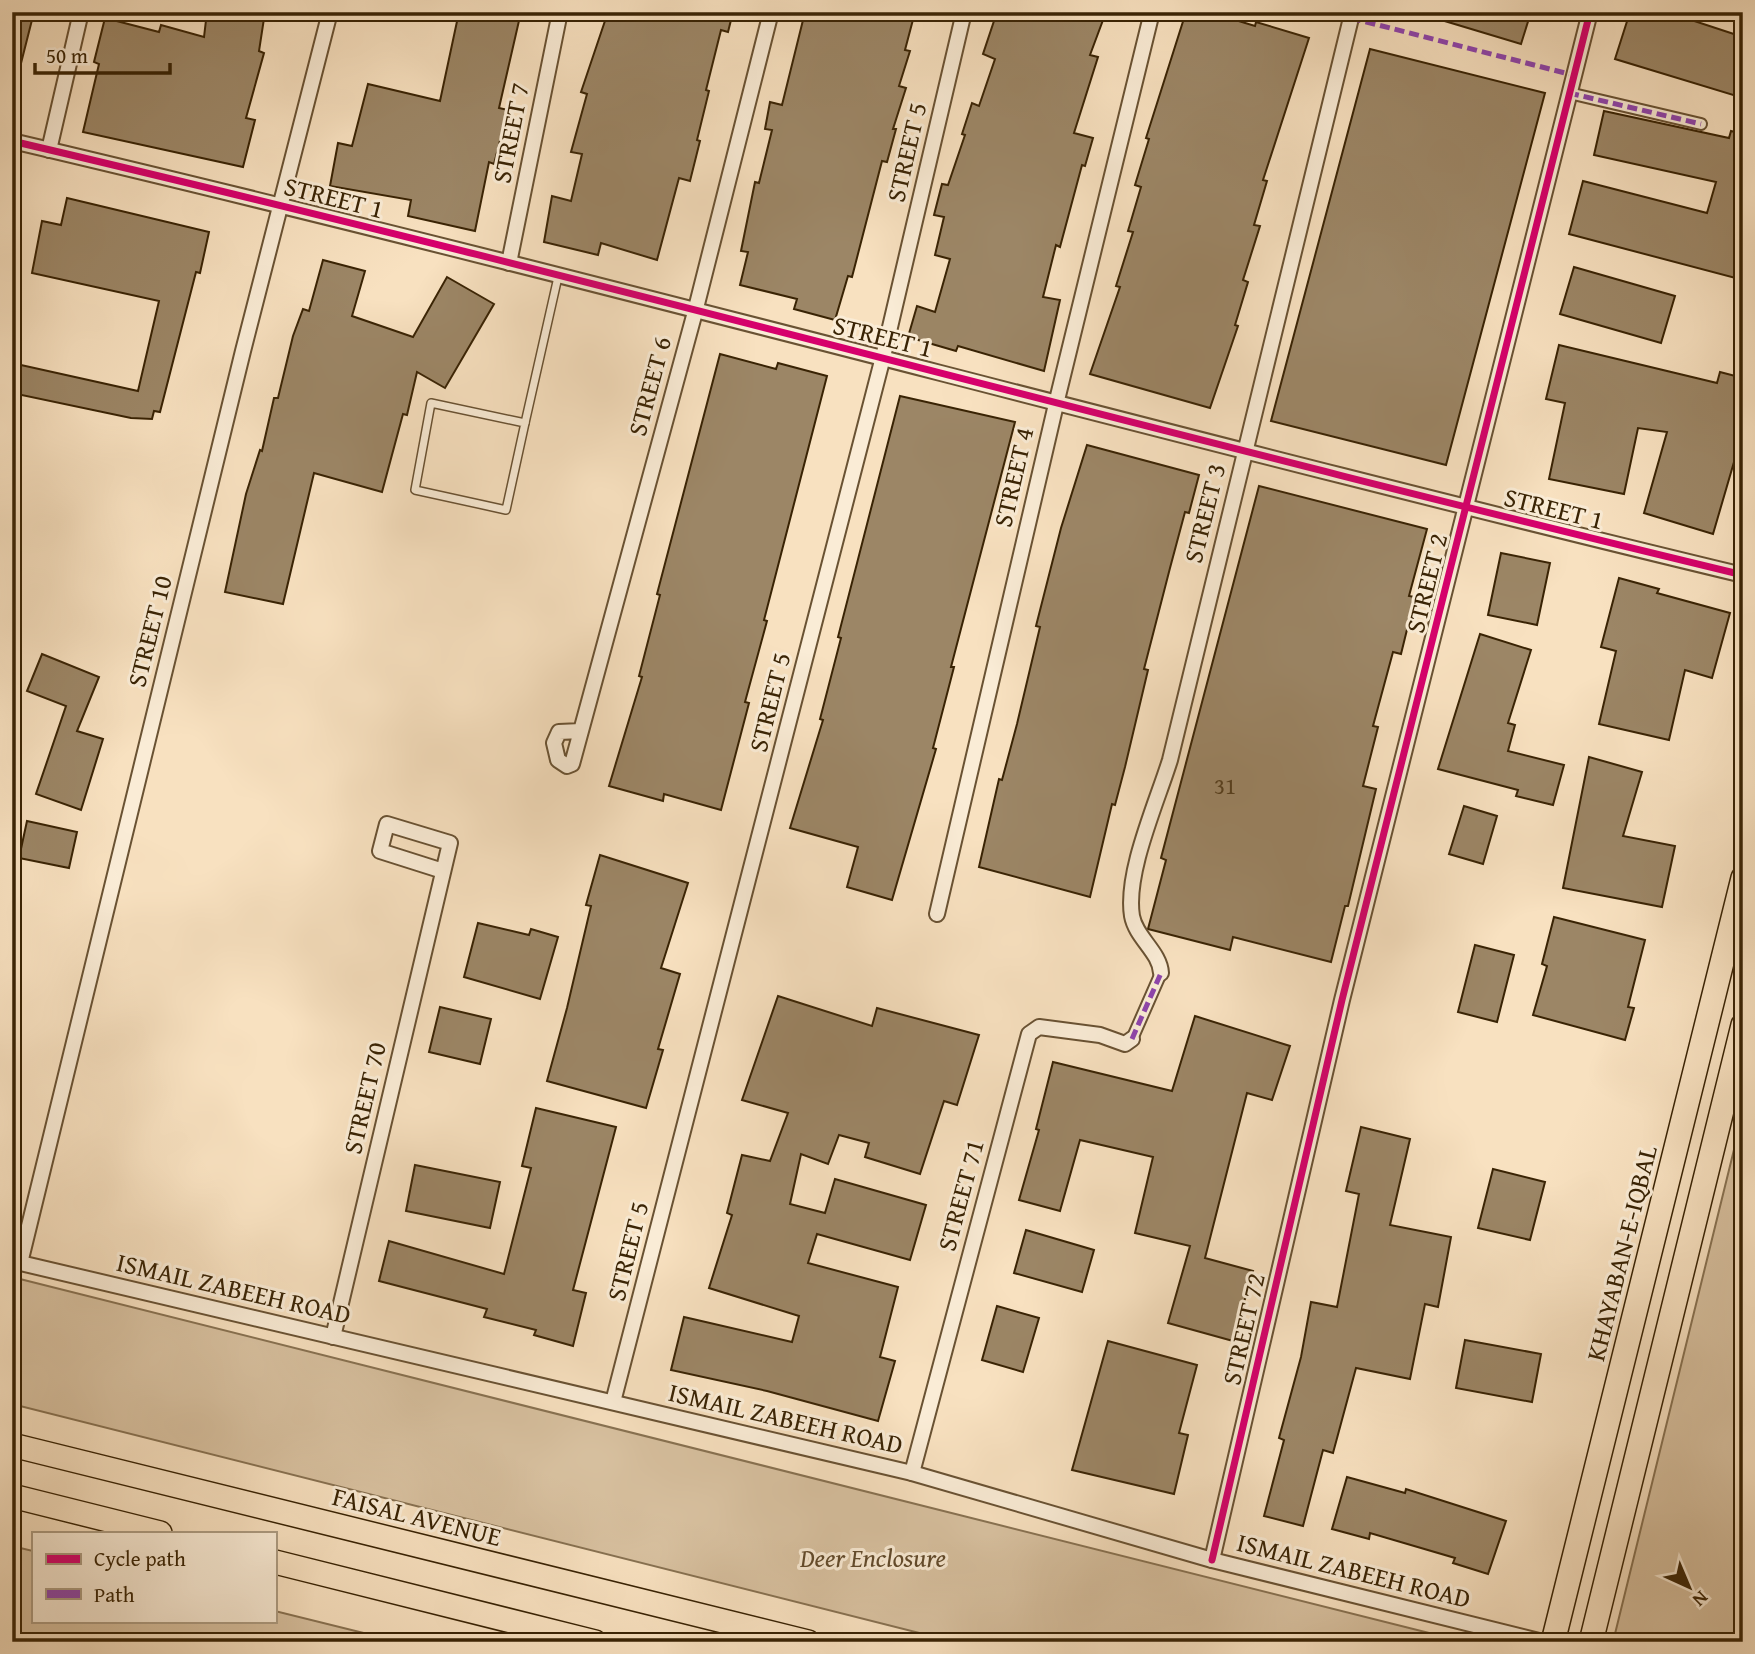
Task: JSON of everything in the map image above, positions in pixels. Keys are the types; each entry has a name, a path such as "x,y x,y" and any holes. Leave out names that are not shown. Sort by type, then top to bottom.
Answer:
{"main road":[{"name":"KHAYABAN-E-IQBAL","path":"1553,1642 1743,878"},
{"path":"1591,1642 1743,1025"},
{"name":"FAISAL AVENUE","path":"12,1445 808,1642"},
{"path":"12,1496 156,1532"},
{"path":"276,1562 595,1642"}],"street":[{"path":"48,150 81,12"},
{"name":"STREET 10","path":"16,1262 330,12"},
{"name":"STREET 7","path":"509,263 560,12"},
{"name":"STREET 6","path":"581,730 695,312 771,12"},
{"name":"STREET 5","path":"613,1402 883,357 964,12"},
{"name":"STREET 4","path":"937,914 1056,400 1152,12"},
{"name":"STREET 2","path":"1316,1108 1590,12"},
{"name":"STREET 3","path":"1161,973 1158,960 1139,935 1132,914 1136,870 1170,760 1351,19"},
{"path":"1569,93 1701,124"},
{"name":"STREET 1","path":"12,141 282,205 695,312 1056,400 1244,452 1743,575"},
{"name":"STREET 70","path":"333,1337 450,843 387,824 380,851 443,871"},
{"path":"1132,1039 1161,973"},
{"name":"STREET 71","path":"912,1473 1029,1034 1039,1027 1100,1035 1125,1044 1132,1039"},
{"name":"STREET 72","path":"1212,1559 1316,1108"},
{"name":"ISMAIL ZABEEH ROAD","path":"16,1262 912,1473 1212,1559 1543,1642"}],"lane":[{"path":"526,422 431,403 415,490 506,510 526,422 558,277"}],"green space":[{"path":"1743,1113 1743,1642 1613,1642"},
{"name":"Deer Enclosure","path":"12,1277 1465,1642 955,1642 12,1404"},
{"path":"12,1546 32,1551 32,1622 276,1622 276,1611 400,1642 12,1642"}],"building":[{"path":"12,12 34,12 17,79 12,78"},
{"path":"207,12 265,12 259,51 264,53 246,118 255,120 243,167 83,132 99,64 94,62 105,18 159,32 161,25 204,37"},
{"path":"459,12 521,12 499,108 508,110 494,164 489,162 475,231 408,216 411,200 330,186 338,143 352,146 368,84 440,101"},
{"path":"608,12 733,12 728,32 721,30 706,90 709,91 690,181 679,178 657,260 601,243 598,255 544,242 552,196 571,201 582,154 571,152 587,94 581,92"},
{"path":"805,12 915,12 905,50 910,51 899,86 906,88 893,129 896,129 887,162 882,161 852,277 848,276 835,320 794,309 797,299 740,285 748,252 741,251 755,182 759,183 772,130 765,129 770,102 782,105"},
{"path":"997,12 1106,12 1090,55 1098,57 1074,133 1093,138 1085,166 1082,165 1060,247 1056,245 1043,297 1060,300 1044,371 958,346 956,351 908,337 917,306 935,312 950,259 935,255 944,217 934,215 942,184 948,185 965,135 962,134 972,103 979,106 995,59 983,54"},
{"path":"1186,12 1209,12 1255,26 1256,22 1309,38 1263,180 1267,181 1254,225 1260,226 1243,280 1248,282 1235,325 1238,326 1210,408 1090,374 1120,287 1116,286 1133,232 1128,231 1141,187 1135,185 1149,139 1146,138"},
{"path":"1429,12 1531,12 1521,44 1428,16"},
{"path":"1630,12 1667,12 1743,37 1743,98 1615,59"},
{"path":"1370,49 1545,93 1446,465 1271,421"},
{"path":"1604,111 1729,138 1731,131 1743,134 1743,280 1569,234 1583,181 1707,213 1716,182 1594,155"},
{"path":"67,198 209,232 160,412 154,411 152,419 131,418 12,393 12,363 138,391 159,301 32,273 42,221 61,225"},
{"path":"323,260 365,271 352,316 413,337 447,277 494,304 445,388 417,372 407,415 403,414 382,492 314,473 283,604 225,592 246,494 260,450 262,451 274,398 278,398 293,336 303,309 309,311"},
{"path":"1574,267 1675,296 1661,343 1560,314"},
{"path":"1559,345 1717,383 1720,372 1743,378 1743,412 1734,462 1713,534 1644,513 1667,432 1638,428 1624,494 1549,479 1565,403 1546,399"},
{"path":"720,354 776,369 778,363 827,376 764,620 767,621 745,702 749,703 721,810 664,794 663,801 609,786 642,677 639,676 660,595 657,594"},
{"path":"900,396 1015,422 951,667 954,667 933,748 936,749 892,900 847,887 858,847 790,828 823,720 820,719 841,638 838,637"},
{"path":"1087,445 1199,475 1189,513 1185,512 1170,568 1144,669 1148,670 1125,767 1115,805 1112,804 1090,897 979,867 999,779 1002,780 1017,724 1040,627 1036,626 1061,528"},
{"path":"1259,486 1427,529 1409,596 1415,597 1401,654 1393,652 1373,726 1378,727 1363,786 1376,789 1348,906 1345,906 1331,962 1233,937 1230,950 1148,929 1166,860 1161,858"},
{"path":"1501,553 1550,563 1537,625 1488,615"},
{"path":"1619,578 1659,589 1657,593 1730,613 1712,678 1685,670 1669,740 1599,724 1616,651 1601,647"},
{"path":"1480,634 1531,650 1508,723 1515,725 1508,751 1564,765 1553,805 1516,796 1518,790 1438,769"},
{"path":"42,654 99,677 77,731 103,739 81,810 36,794 66,706 27,691"},
{"path":"1589,757 1642,772 1623,836 1675,846 1662,907 1563,888"},
{"path":"1464,806 1497,816 1483,864 1449,854"},
{"path":"27,821 77,832 69,868 19,858"},
{"path":"600,855 688,883 661,968 680,974 658,1049 663,1050 646,1108 547,1081 591,906 586,905"},
{"path":"1554,917 1645,940 1628,1007 1634,1008 1625,1040 1533,1015 1547,966 1542,964"},
{"path":"478,923 529,935 531,929 558,937 540,999 464,977"},
{"path":"1475,945 1514,955 1497,1022 1458,1012"},
{"path":"778,996 872,1026 877,1008 979,1035 957,1105 944,1101 920,1174 865,1157 869,1143 839,1135 828,1164 801,1154 790,1204 825,1213 835,1179 926,1205 910,1260 817,1234 808,1263 898,1287 880,1357 895,1361 878,1421 767,1391 671,1370 684,1317 792,1342 799,1316 709,1288 732,1215 727,1213 742,1155 770,1161 788,1113 742,1100"},
{"path":"440,1007 491,1019 480,1064 429,1052"},
{"path":"1195,1016 1290,1046 1272,1100 1247,1093 1205,1258 1253,1271 1233,1341 1168,1323 1190,1246 1135,1233 1153,1157 1080,1140 1060,1211 1019,1200 1039,1130 1036,1129 1053,1062 1172,1091"},
{"path":"536,1108 616,1127 573,1290 586,1293 573,1346 534,1335 536,1330 484,1317 487,1309 379,1281 389,1241 504,1274 531,1168 522,1166"},
{"path":"1361,1127 1410,1139 1390,1225 1451,1237 1438,1307 1425,1304 1410,1379 1356,1368 1333,1453 1323,1450 1303,1526 1264,1516 1284,1440 1279,1438 1301,1357 1311,1302 1337,1307 1359,1194 1346,1191"},
{"path":"415,1165 500,1182 490,1228 406,1211"},
{"path":"1493,1169 1545,1182 1530,1240 1478,1228"},
{"path":"1026,1230 1094,1250 1082,1292 1014,1273"},
{"path":"997,1306 1039,1318 1023,1372 982,1360"},
{"path":"1465,1340 1541,1354 1532,1402 1456,1388"},
{"path":"1108,1341 1197,1365 1179,1433 1188,1435 1174,1494 1072,1470"},
{"path":"1347,1477 1405,1493 1406,1489 1506,1521 1488,1574 1453,1563 1455,1558 1370,1533 1369,1539 1332,1529"}],"marked path":[{"path":"1351,18 1573,75"},
{"path":"1569,93 1701,124"},
{"path":"1132,1039 1161,973"}],"cycle path":[{"path":"1212,1560 1342,1000 1590,12"},
{"path":"12,141 445,247 1310,468 1743,575"}]}
